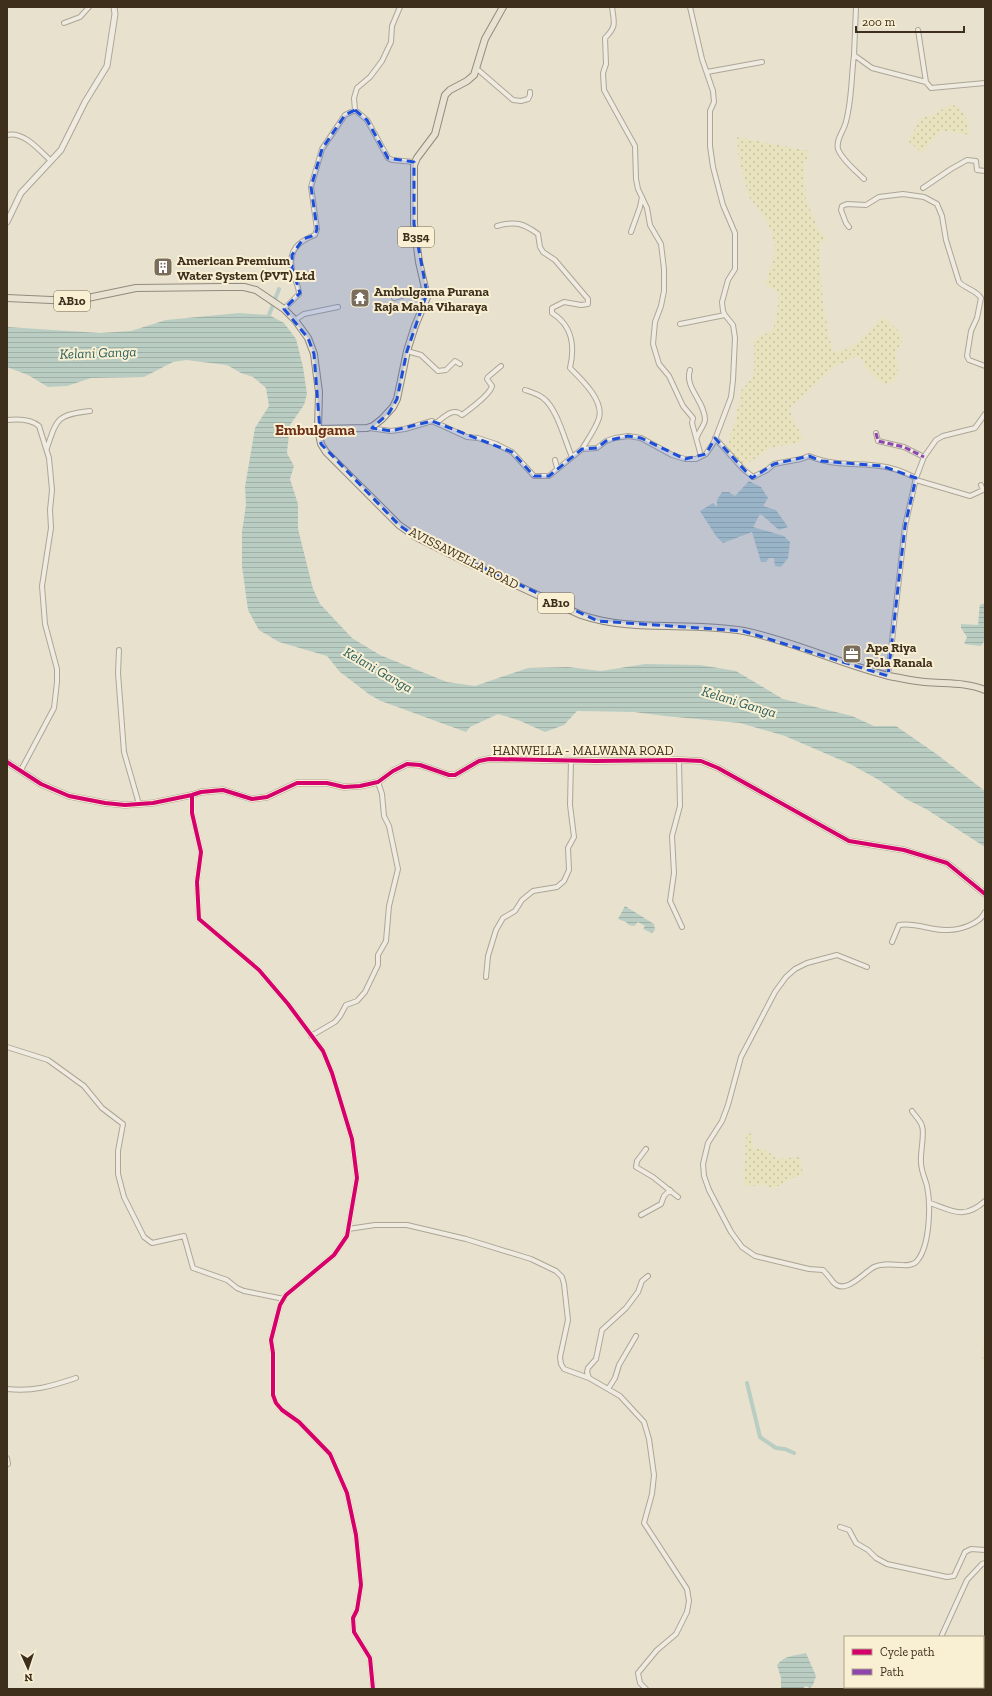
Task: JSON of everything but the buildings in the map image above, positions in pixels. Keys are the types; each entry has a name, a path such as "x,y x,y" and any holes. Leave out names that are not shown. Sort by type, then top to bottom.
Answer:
{"main road":[{"path":"414,162 434,134 442,100 445,95 450,90 471,78 476,68 485,39 503,7"},
{"name":"B354","path":"367,428 373,426 382,419 394,407 407,351 415,326 426,302 426,289 419,262 414,224 414,162"},
{"name":"AVISSAWELLA ROAD","path":"7,298 73,302 136,288 244,287 260,292 284,308 308,338 314,354 319,392 318,429 321,444 326,452 399,525 416,537 581,615 598,621 615,624 695,626 743,631 771,638 888,676 924,682 955,684 985,690"},
{"path":"318,429 367,428"}],"street":[{"path":"64,23 80,17 90,7"},
{"path":"7,222 21,193 61,150 85,102 107,66 115,14 114,7"},
{"path":"400,7 392,26 391,42 382,61 370,77 357,88 354,98 355,110 367,120 388,158 392,160 414,162"},
{"path":"612,7 615,24 614,30 605,38 606,64 603,73 604,85 607,97 619,114 635,146 636,179 647,208 650,225 661,244 664,269 664,291 661,306 655,322 653,344 659,364 669,376 684,406 693,418 692,424 701,456"},
{"path":"582,449 597,448 606,441 628,436 641,438 672,455 685,459 696,459 706,454 715,438 731,397 735,338 733,325 723,311 722,302 728,280 735,269 735,233 723,205 714,167 710,146 710,111 714,102 690,7"},
{"path":"856,7 854,55 848,108 845,126 840,135 838,148 844,158 864,179"},
{"path":"918,30 926,82 931,88 985,83"},
{"path":"854,55 872,68 926,82"},
{"path":"706,72 762,62"},
{"path":"476,68 513,100 520,101 528,99 530,92"},
{"path":"284,308 299,294 292,268 292,255 296,246 303,239 315,235 317,229 311,187 322,149 345,115 355,110"},
{"path":"7,135 14,134 28,140 51,161"},
{"path":"923,188 967,160 976,161 977,170 985,171"},
{"path":"849,227 841,210 842,206 848,204 866,205 879,197 903,194 924,197 937,204 942,216 946,240 959,282 964,287 978,293 981,298 977,318 971,331 967,356 969,360 985,366"},
{"path":"631,232 640,208 642,197"},
{"path":"367,428 391,431 405,429 428,421 436,423 467,437 478,438 496,444 512,452 534,476 549,476 582,449 599,418 600,411 590,388 570,368 573,345 568,329 558,316 552,313 552,308 564,302 580,305 588,304 588,300 555,260 543,252 540,246 538,234 520,223 509,223 498,226"},
{"path":"394,298 426,289"},
{"path":"295,320 304,314 338,308"},
{"path":"680,324 725,315"},
{"path":"407,351 421,355 438,371 446,370 455,361 460,364"},
{"path":"436,423 453,412 458,412 462,415 478,402 491,389 492,386 487,379 488,377 501,366"},
{"path":"690,370 688,376 689,383 695,392 705,420 696,437"},
{"path":"526,390 543,398 554,412 572,456"},
{"path":"47,449 54,426 61,418 73,413 90,411"},
{"path":"888,676 905,526 916,479 924,456 936,440 943,436 975,428 985,414"},
{"path":"7,420 17,419 35,423 39,426 49,458 52,490 50,510 51,528 42,586 46,624 57,669 57,682 54,708 21,770"},
{"path":"876,433 878,441 904,447 924,456"},
{"path":"715,438 747,473 753,477 767,470 774,464 809,456 821,461 845,465 882,466 916,479 970,496 983,490 981,486"},
{"path":"556,460 557,468"},
{"path":"119,650 118,673 124,752 139,804"},
{"name":"HANWELLA - MALWANA ROAD","path":"7,762 41,784 69,796 105,803 139,804 153,803 201,792 224,790 252,799 267,797 297,783 328,782 344,788 360,786 378,782 393,771 407,764 420,765 449,775 455,775 479,761 489,759 701,761 718,768 850,841 904,850 947,863 985,894"},
{"path":"486,977 488,956 496,930 503,918 515,911 522,900 533,891 557,887 564,881 569,870 568,848 574,838 570,805 571,760"},
{"path":"680,760 680,806 672,836 674,873 670,901 682,927"},
{"path":"311,1036 335,1022 346,1005 357,1001 365,992 378,965 378,955 386,942 389,906 398,869 389,826 384,816 382,794 378,782"},
{"path":"192,795 192,813 201,852 197,882 199,919 259,970 288,1004 322,1051 332,1073 352,1139 357,1178 347,1236 334,1255 297,1286 280,1305 271,1340 273,1353 273,1395 276,1404 299,1422 330,1454 348,1493 356,1535 361,1585 357,1610 353,1618 354,1632 370,1658 373,1689"},
{"path":"892,942 898,925 908,924 948,930 975,924 985,912"},
{"path":"867,967 838,955 806,963 786,977 775,992 741,1057 726,1111 722,1121 708,1143 703,1164 704,1176 709,1190 731,1232 742,1247 754,1256 809,1269 823,1270 833,1282 840,1286 847,1286 875,1267 884,1264 909,1266 914,1264 920,1258 928,1232 930,1203 927,1184 923,1176 920,1162 921,1143 923,1137 922,1126 912,1111"},
{"path":"7,1047 48,1060 84,1086 102,1108 123,1124 118,1151 118,1174 124,1197 144,1237 152,1243 184,1236 193,1268 227,1280 237,1288 244,1291 284,1299"},
{"path":"646,1149 637,1161 636,1167 653,1177 678,1197"},
{"path":"641,1215 661,1204 664,1196 670,1190"},
{"path":"930,1203 951,1211 968,1213 976,1209 985,1201"},
{"path":"348,1229 375,1225 407,1225 466,1239 531,1259 556,1271 562,1277 568,1320 560,1357 561,1364 564,1369 589,1378 620,1396 644,1422 649,1439 654,1475 652,1494 644,1523 687,1589 689,1601 687,1612 676,1634 657,1650 638,1673 640,1683 646,1689"},
{"path":"589,1378 587,1372 588,1368 596,1359 602,1330 626,1308 638,1292 642,1282 648,1276"},
{"path":"608,1389 615,1378 619,1365 636,1336"},
{"path":"7,1389 23,1391 31,1390 76,1378"},
{"path":"7,1458 8,1464"},
{"path":"840,1527 849,1530 856,1543 868,1550 876,1558 887,1564 941,1576 954,1576 965,1552 971,1549 985,1550"},
{"path":"941,1636 967,1580 985,1562"}],"highlighted area":[{"path":"355,110 367,120 388,158 414,162 414,224 427,293 407,351 397,399 389,413 372,428 391,431 432,421 512,452 534,476 549,476 582,449 597,448 606,441 628,436 641,438 685,459 706,454 715,438 752,478 774,464 809,456 821,461 882,466 916,478 905,526 888,676 743,631 598,621 416,537 399,525 321,444 314,354 308,338 284,309 300,293 292,268 292,255 303,239 315,235 317,229 311,187 322,149 345,115"}],"shaded area":[{"path":"950,105 958,106 964,114 970,135 948,131 940,132 922,153 908,141 921,118 932,115"},
{"path":"737,137 809,151 804,167 806,199 818,229 827,239 820,243 820,262 823,304 832,350 835,352 847,349 856,344 883,317 898,330 903,339 896,352 898,372 894,381 885,384 876,379 867,369 860,357 857,356 834,367 789,409 803,439 798,443 773,447 745,465 742,464 726,447 735,422 741,391 752,378 754,372 755,339 773,330 777,314 779,294 765,284 775,254 775,248 770,228 764,216 749,197 739,161"},
{"path":"752,1133 753,1148 764,1149 778,1159 799,1157 803,1173 772,1189 765,1184 752,1186 744,1185 746,1134"},
{"path":"985,1310 985,1368 982,1362"}],"water":[{"name":"Kelani Ganga","path":"239,313 269,315 284,323 296,339 303,367 307,394 304,405 290,425 287,453 294,466 290,479 298,504 298,529 313,589 320,604 352,638 380,655 447,682 475,686 528,668 568,667 601,671 645,664 700,665 736,671 783,699 852,716 874,726 896,726 935,753 985,791 985,847 926,809 906,799 879,780 850,764 785,736 740,723 634,712 577,711 564,725 545,732 518,720 498,714 470,727 466,732 381,701 370,695 340,672 327,656 279,642 259,630 248,610 242,566 242,532 246,505 245,487 255,428 269,406 266,388 253,377 241,373 227,365 186,360 173,362 144,377 91,378 67,386 48,387 28,375 7,367 7,327 100,333 131,331 166,320"},
{"path":"749,481 761,487 768,498 763,506 776,510 788,527 779,530 760,514 753,527 784,536 790,542 788,558 781,567 775,566 774,558 769,558 766,562 761,562 752,532 723,543 716,536 700,511 713,503 717,507 717,500 722,492 729,492 735,496"},
{"path":"985,603 985,640 981,646 964,644 967,637 961,628 961,624 978,625 980,605"},
{"path":"625,906 654,924 655,930 652,933 643,929 645,926 638,922 634,926 618,919"},
{"path":"806,1653 816,1676 813,1685 810,1688 806,1686 802,1689 781,1689 781,1678 777,1665 783,1659"}],"waterway":[{"path":"269,315 279,289"},
{"path":"747,1383 760,1437 776,1448 785,1449 794,1453"}],"marked path":[{"path":"876,433 878,441 904,447 924,457"}],"cycle path":[{"path":"7,762 41,784 69,796 125,805 153,803 201,792 223,790 252,799 267,797 297,783 327,783 344,787 360,786 378,782 393,771 407,764 420,765 449,775 455,775 479,761 489,759 701,761 718,768 849,841 904,850 947,863 985,894"},
{"path":"192,795 192,813 201,852 197,882 199,919 259,970 288,1004 323,1051 332,1073 352,1139 357,1178 347,1236 334,1255 286,1295 280,1305 271,1340 273,1353 273,1395 276,1403 282,1410 299,1422 330,1454 347,1493 356,1535 361,1585 357,1610 353,1618 354,1632 370,1658 373,1689"}],"place":[{"name":"American Premium Water System (PVT) Ltd","path":"163,267"},
{"name":"Ambulgama Purana Raja Maha Viharaya","path":"360,298"},
{"name":"Ape Riya Pola Ranala","path":"852,654"}],"district":[{"name":"Embulgama","path":"315,430"}]}
